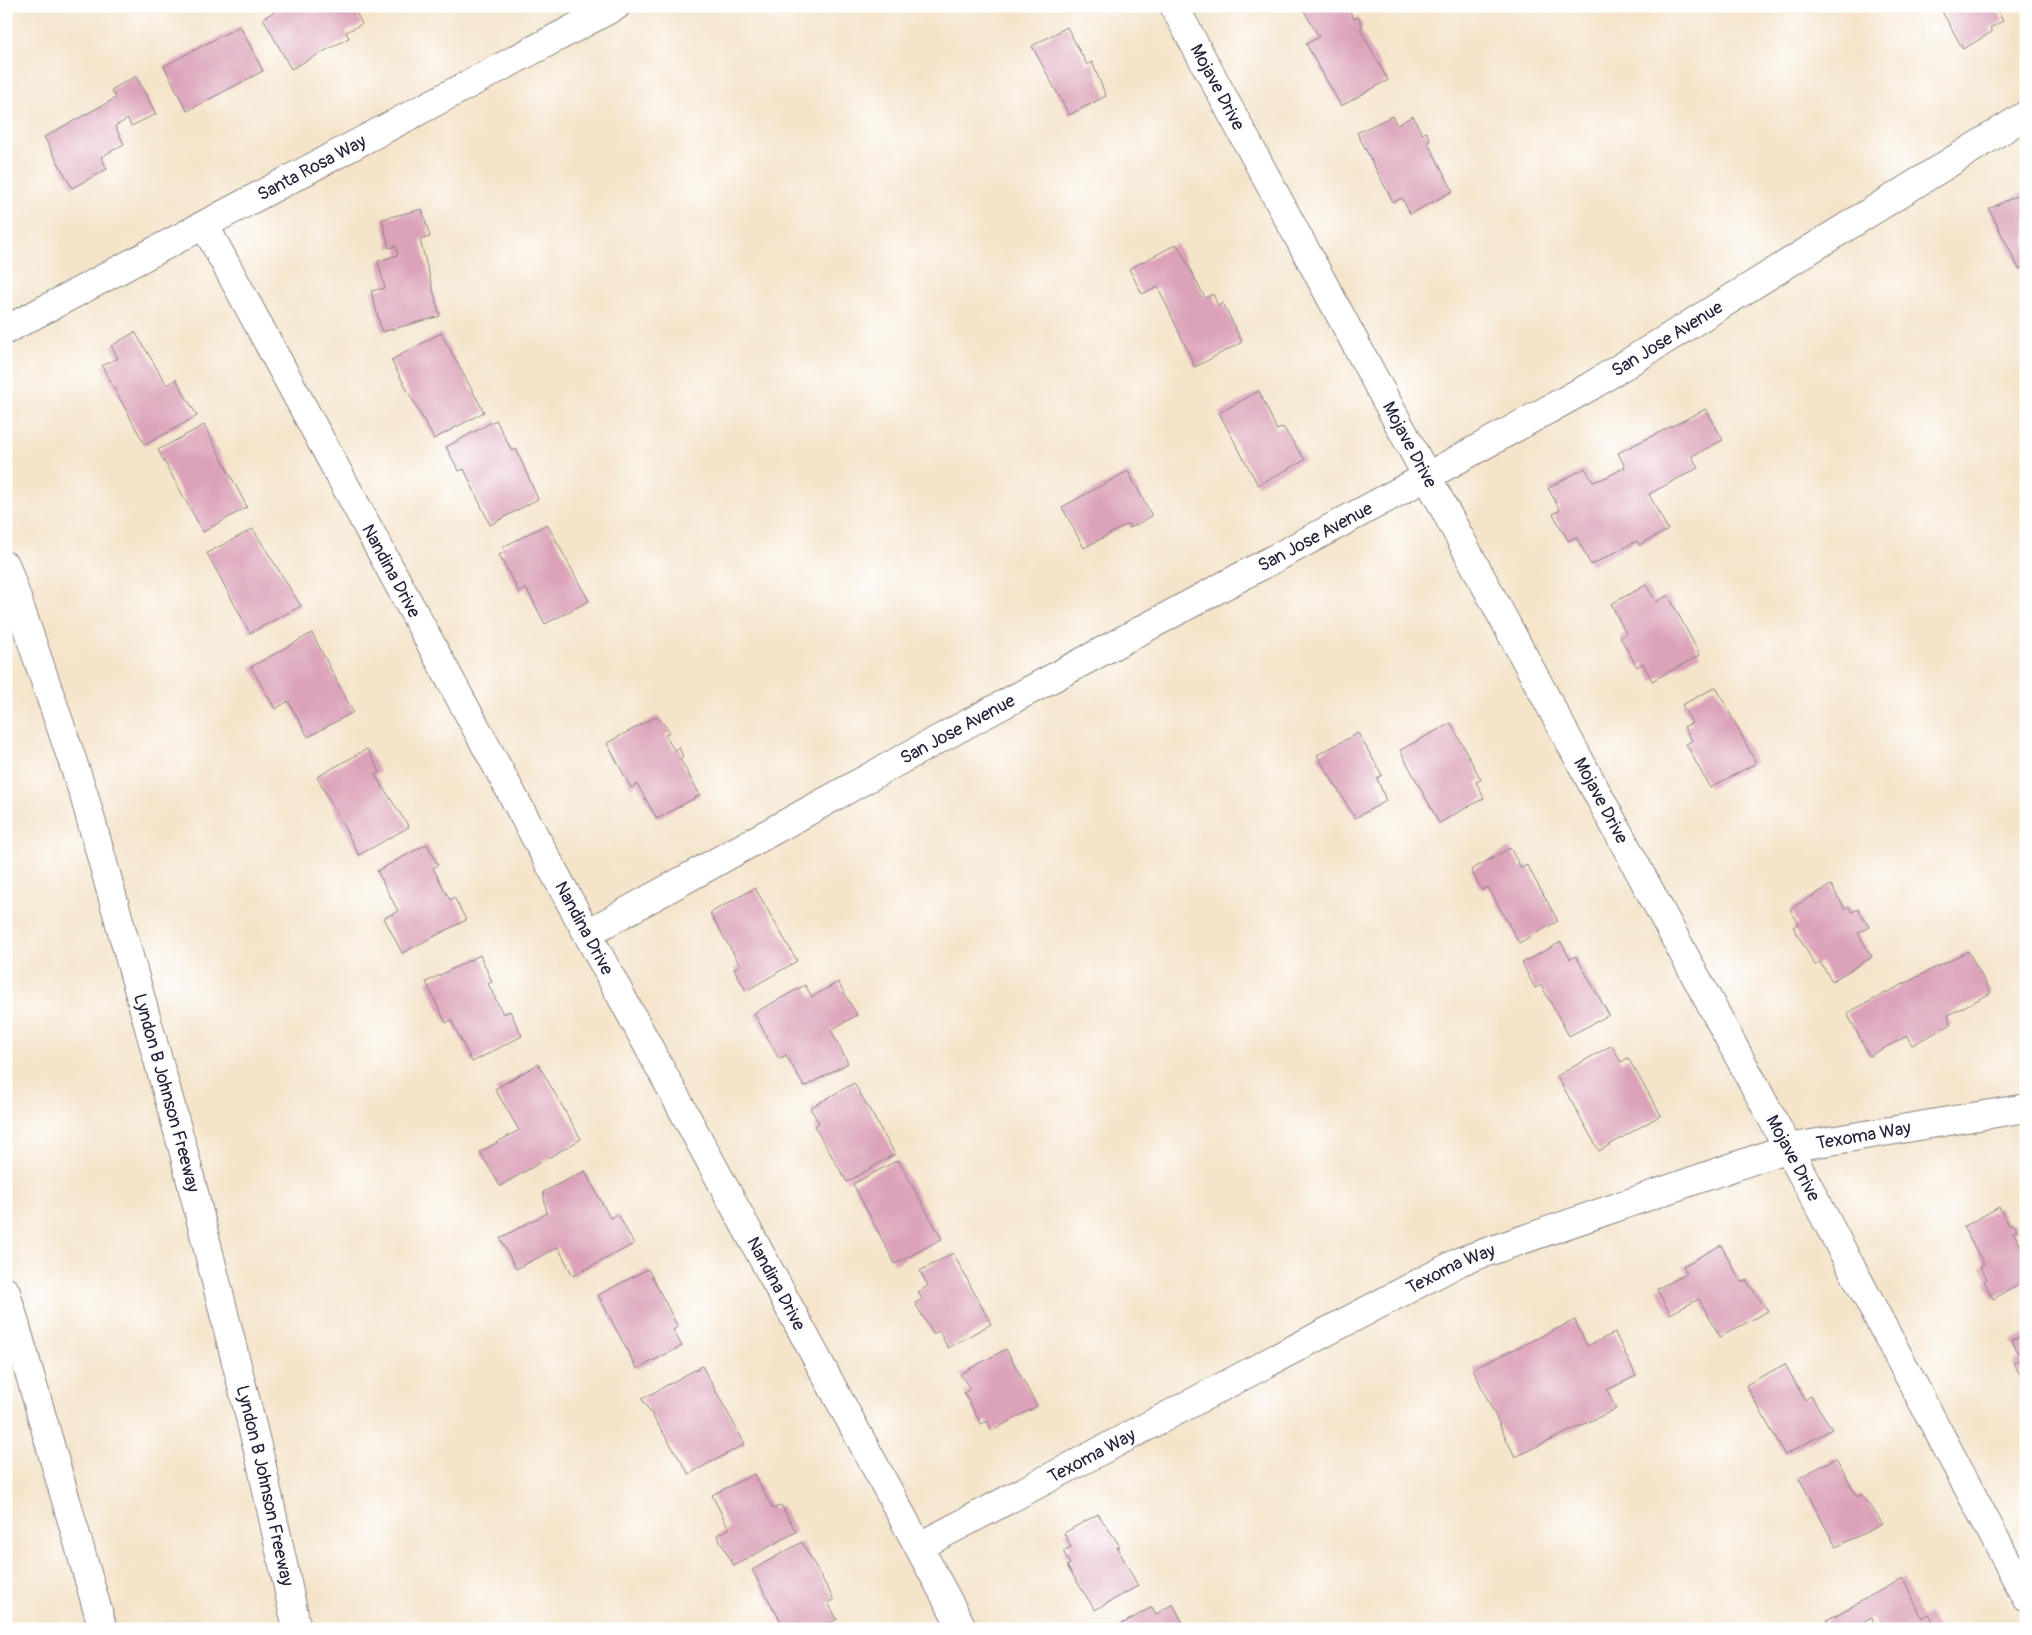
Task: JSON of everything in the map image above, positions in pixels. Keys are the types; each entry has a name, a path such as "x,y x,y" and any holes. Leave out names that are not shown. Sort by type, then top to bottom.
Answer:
{"main road":[{"name":"Santa Rosa Way","path":"6,330 616,6"},
{"name":"Mojave Drive","path":"1174,6 1788,1148 2026,1597"},
{"name":"San Jose Avenue","path":"588,933 915,752 1591,386 2026,115"},
{"name":"Nandina Drive","path":"205,226 920,1546 963,1629"},
{"name":"Lyndon B Johnson Freeway","path":"6,566 84,795 184,1154 260,1458 297,1629"},
{"name":"Texoma Way","path":"920,1546 1462,1262 1788,1148 2026,1108"},
{"path":"6,1292 103,1629"}],"building":[{"path":"285,6 353,6 362,24 346,32 349,38 291,69 263,18"},
{"path":"386,6 404,6 391,14"},
{"path":"1311,6 1347,6 1354,19 1358,17 1363,27 1360,29 1388,80 1341,106 1306,44 1319,37 1304,11"},
{"path":"1939,6 1995,6 2003,21 1990,28 1992,32 1963,49"},
{"path":"240,26 263,71 187,111 164,66"},
{"path":"1067,27 1087,65 1092,62 1106,96 1069,115 1032,46"},
{"path":"136,76 156,114 131,126 128,119 115,126 124,144 101,157 107,169 72,188 44,137 116,98 111,90"},
{"path":"1392,116 1397,125 1413,116 1422,134 1426,132 1430,139 1427,141 1453,191 1410,214 1402,198 1393,202 1357,133"},
{"path":"2026,191 2026,265 2019,269 1989,209"},
{"path":"422,209 430,237 420,240 440,316 382,332 371,291 385,288 378,261 398,255 396,246 389,248 382,219"},
{"path":"1177,244 1205,298 1213,294 1218,306 1223,303 1242,342 1195,367 1158,287 1142,294 1129,269"},
{"path":"135,332 167,385 176,379 197,416 145,445 102,366 118,358 111,346"},
{"path":"441,333 484,412 434,439 391,360"},
{"path":"1259,391 1277,430 1283,427 1305,460 1258,485 1219,413"},
{"path":"1706,409 1723,440 1692,456 1698,468 1649,494 1668,530 1639,545 1637,541 1591,565 1576,537 1568,541 1553,514 1560,510 1548,488 1585,468 1593,482 1607,477 1625,467 1618,453"},
{"path":"496,420 512,451 516,449 538,499 490,525 464,469 459,471 446,447"},
{"path":"204,425 247,507 203,532 158,450"},
{"path":"1128,471 1152,516 1130,528 1128,524 1084,548 1062,507"},
{"path":"547,524 589,601 545,624 526,588 519,592 499,555 505,552 503,547"},
{"path":"253,529 301,606 250,633 207,553"},
{"path":"1646,585 1656,602 1668,595 1700,655 1652,681 1643,663 1637,667 1620,637 1626,634 1611,604"},
{"path":"312,633 353,712 308,737 288,701 275,709 251,667"},
{"path":"1716,687 1756,763 1710,788 1686,744 1692,741 1684,727 1692,723 1682,705"},
{"path":"657,716 670,732 665,735 674,750 679,747 683,757 680,759 700,795 657,819 637,784 631,788 607,743"},
{"path":"1451,723 1481,780 1476,782 1484,798 1439,823 1400,750"},
{"path":"1358,733 1382,775 1377,778 1386,801 1355,818 1317,755"},
{"path":"367,749 380,772 375,775 409,827 359,855 317,777"},
{"path":"427,844 438,865 433,868 450,900 454,897 466,920 402,953 384,918 398,911 377,871"},
{"path":"1510,848 1521,868 1527,865 1558,921 1519,943 1488,887 1482,890 1471,870"},
{"path":"1831,885 1845,909 1849,906 1852,912 1858,909 1869,927 1858,933 1872,957 1832,981 1820,962 1815,965 1793,927 1799,924 1790,909"},
{"path":"755,888 797,961 746,991 734,969 740,965 710,913"},
{"path":"1561,942 1570,959 1576,956 1609,1015 1569,1036 1541,985 1535,988 1522,963"},
{"path":"1968,951 1991,993 1948,1015 1950,1025 1912,1045 1907,1036 1869,1056 1847,1013"},
{"path":"480,955 492,982 488,984 503,1014 510,1011 522,1036 472,1062 451,1020 446,1023 426,982"},
{"path":"838,982 857,1015 831,1030 848,1063 804,1087 786,1055 779,1059 754,1013 805,985 812,997"},
{"path":"1612,1045 1621,1062 1628,1058 1661,1115 1599,1151 1557,1076"},
{"path":"538,1064 581,1139 500,1186 480,1152 519,1130 495,1089"},
{"path":"854,1083 895,1154 847,1182 814,1126 819,1123 810,1108"},
{"path":"898,1160 942,1239 895,1264 853,1184"},
{"path":"585,1171 610,1218 618,1214 634,1244 573,1276 558,1247 516,1269 500,1238 547,1213 543,1192"},
{"path":"1999,1207 2009,1225 2013,1223 2017,1230 2013,1232 2026,1255 2026,1281 1993,1299 1984,1281 1987,1279 1980,1266 1984,1264 1963,1227"},
{"path":"1721,1245 1741,1282 1746,1280 1768,1311 1720,1337 1699,1299 1670,1314 1657,1289 1687,1273 1683,1266"},
{"path":"953,1253 991,1324 948,1348 939,1331 933,1334 915,1303 922,1299 918,1292 928,1286 920,1271"},
{"path":"648,1269 678,1327 673,1330 682,1346 637,1369 598,1295"},
{"path":"1575,1320 1587,1346 1615,1333 1636,1376 1607,1390 1616,1409 1515,1457 1473,1369"},
{"path":"2026,1334 2026,1385 2013,1363 2021,1358 2012,1341"},
{"path":"1006,1349 1037,1406 992,1431 987,1421 981,1424 964,1393 970,1389 960,1374"},
{"path":"1785,1364 1805,1400 1811,1396 1832,1429 1785,1455 1746,1385"},
{"path":"702,1366 745,1444 689,1474 642,1399"},
{"path":"1836,1458 1857,1497 1861,1494 1883,1524 1836,1547 1799,1478"},
{"path":"754,1474 773,1509 781,1505 796,1532 734,1566 717,1535 729,1529 712,1495"},
{"path":"1098,1514 1120,1546 1117,1547 1138,1586 1095,1610 1067,1566 1070,1564 1063,1551 1071,1547 1064,1533"},
{"path":"802,1542 834,1600 828,1603 837,1619 818,1629 785,1629 752,1570"},
{"path":"1903,1578 1922,1618 1929,1614 1938,1629 1877,1629 1872,1618 1852,1629 1832,1629 1827,1620"},
{"path":"1173,1604 1186,1629 1113,1629 1152,1607 1156,1614"}]}
